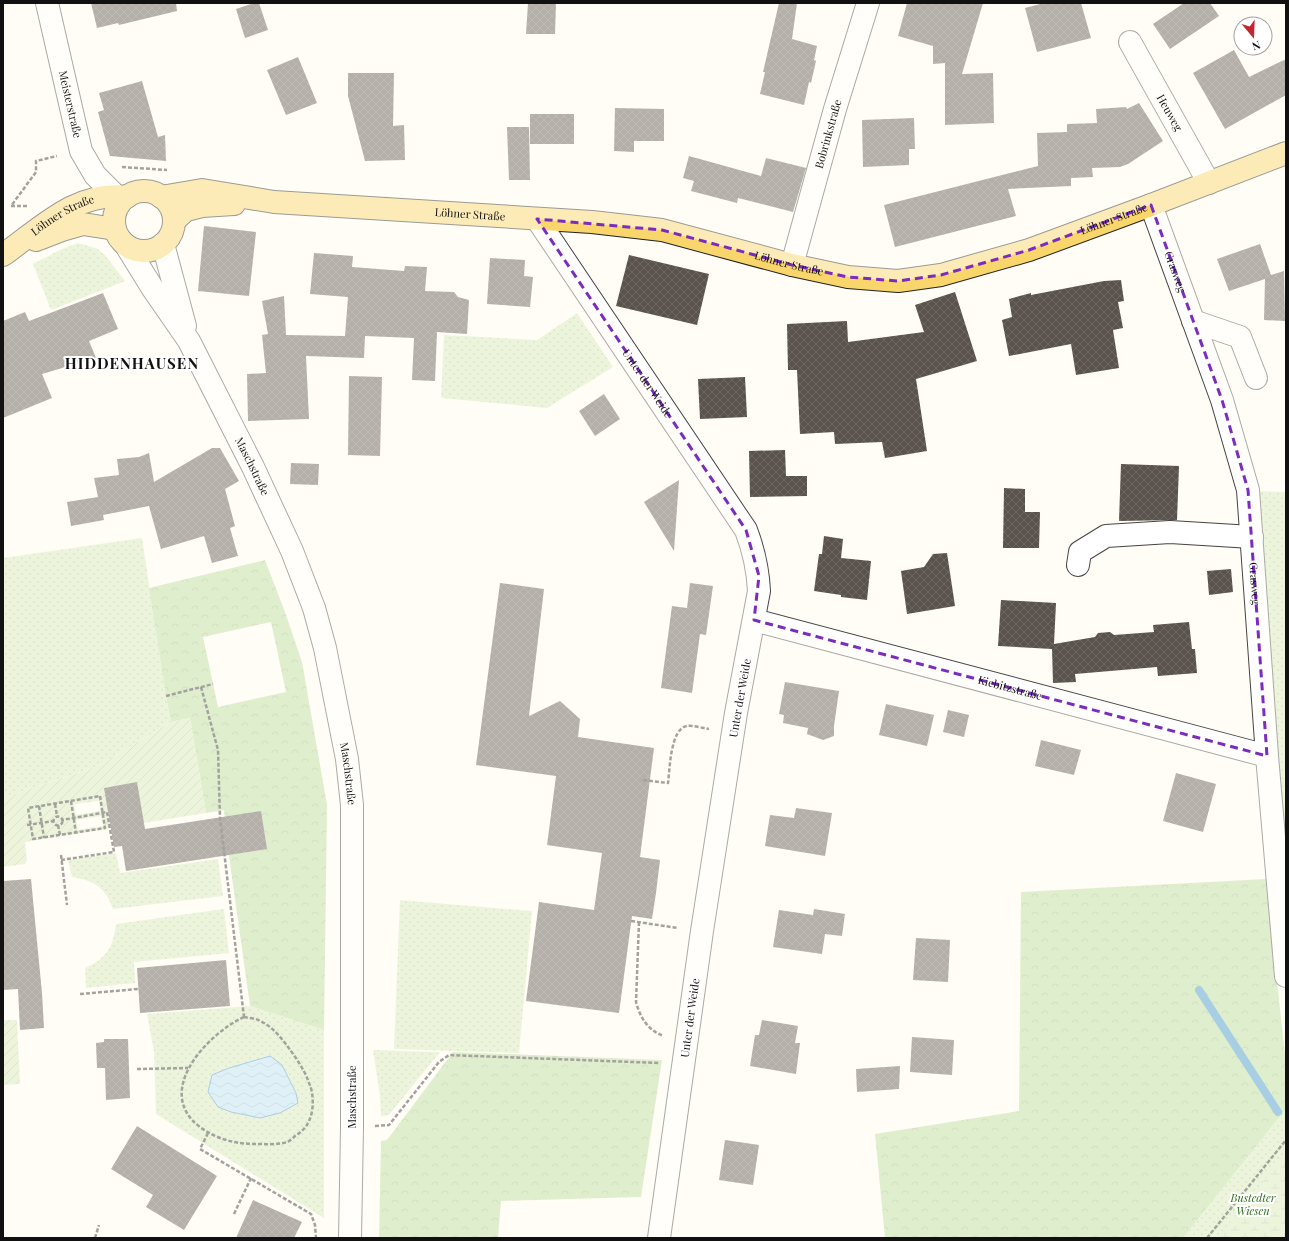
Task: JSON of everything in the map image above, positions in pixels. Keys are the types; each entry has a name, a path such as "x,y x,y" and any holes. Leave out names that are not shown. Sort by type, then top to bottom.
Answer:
{"main road":[{"name":"Löhner Straße","path":"161,197 202,190 274,202 592,222 662,230 792,265 848,277 898,281 941,275 1029,250 1286,153"},
{"path":"144,192 153,193 161,197 168,204 174,221 169,238 155,249 146,251 127,247 122,242 115,229 114,220 121,196 144,192"},
{"name":"Löhner Straße","path":"4,254 57,215 81,203 121,196"},
{"name":"Löhner Straße","path":"174,221 186,210 202,206 274,202"},
{"name":"Löhner Straße","path":"4,254 62,230 83,224 115,229"}],"street":[{"name":"Meisterstraße","path":"47,3 82,151 95,176 121,196"},
{"name":"Bobrinkstraße","path":"792,265 835,109 868,3"},
{"name":"Heuweg","path":"1130,42 1209,183"},
{"name":"Grasweg","path":"1151,205 1222,400 1248,490 1267,756 1286,976"},
{"name":"Unter der Weide","path":"537,219 746,530 759,576 759,592 733,733 702,931 659,1238"},
{"name":"Maschstraße","path":"163,244 188,341"},
{"name":"Maschstraße","path":"127,247 188,341 253,467 292,551 314,608 325,648 347,759 352,805 352,1128 350,1238"},
{"path":"1193,321 1240,337 1256,378"},
{"path":"1078,565 1080,552 1106,536 1170,532 1252,537"},
{"name":"Kiebitzstraße","path":"754,620 1267,756"}],"path":[{"path":"28,206 11,206 36,172 36,161 64,155"},
{"path":"118,165 123,168 171,170"},
{"path":"166,696 213,684"},
{"path":"201,687 218,750 220,818 244,1017"},
{"path":"643,780 668,783 674,737 679,729 687,726 733,733"},
{"path":"100,796 105,828 33,839 29,825 28,808 55,804 100,796"},
{"path":"71,801 76,833"},
{"path":"54,821 55,817 57,816 55,804"},
{"path":"39,806 44,838"},
{"path":"58,825 61,824 62,820 107,812 114,852 61,860"},
{"path":"57,816 62,820"},
{"path":"29,825 54,821"},
{"path":"54,821 58,825 60,835"},
{"path":"61,855 67,905"},
{"path":"631,921 702,931"},
{"path":"639,922 636,1002 639,1011 649,1028 658,1034 670,1038 687,1040"},
{"path":"80,994 138,989"},
{"path":"244,1017 258,1020 275,1031 300,1065 310,1084 313,1103 310,1121 302,1131 288,1141 270,1144 240,1144 223,1140 208,1133 197,1124 185,1110 182,1096 182,1085 188,1068 201,1050 231,1023 244,1017"},
{"path":"352,1128 389,1125 439,1062 449,1055 667,1063"},
{"path":"137,1069 188,1068"},
{"path":"208,1133 200,1149 311,1214 315,1225 316,1238"},
{"path":"1207,1238 1286,1140"},
{"path":"234,1214 251,1178"},
{"path":"94,1238 99,1225"}],"highlighted area":[{"path":"1151,205 1222,400 1248,490 1267,756 754,620 759,576 746,530 537,219 662,230 792,265 848,277 898,281 941,275 1029,250"}],"green space":[{"path":"78,243 96,248 105,255 125,281 51,310 33,264 62,249"},
{"path":"577,313 613,367 547,408 441,398 444,335 537,340"},
{"path":"1255,491 1286,492 1286,875"},
{"path":"142,538 171,722 98,766 3,798 3,558"},
{"path":"265,560 302,662 327,805 324,1030 250,1006 224,810 206,813 190,718 171,722 149,588","holes":["271,622 286,692 218,707 203,637"]},
{"path":"190,718 206,813 25,842 27,860 25,864 3,867 3,798 98,766 171,722","holes":["99,801 100,811 76,815 74,804","101,816 103,826 78,830 76,820"]},
{"path":"116,853 120,873 218,859 223,896 113,909 103,890 98,886 72,877 68,860"},
{"path":"1266,879 1286,1064 1286,1109 1183,1238 885,1238 875,1134 1019,1111 1021,892"},
{"path":"400,900 532,911 519,1053 394,1049"},
{"path":"224,909 229,953 134,962 135,983 86,988 85,968 99,960 108,951 113,939 116,924"},
{"path":"250,1006 324,1030 324,1218 156,1114 154,1052 147,1014","holes":["270,1056 260,1118 231,1112 218,1107 212,1075 229,1068"]},
{"path":"3,1020 17,1020 20,1084 3,1085"},
{"path":"373,1050 440,1052 389,1115 381,1116 380,1096"},
{"path":"453,1052 662,1060 641,1197 501,1201 498,1238 379,1238 381,1141 387,1140"},
{"name":"Bustedter Wiesen","path":"1286,1109 1286,1238 1183,1238"},
{"path":"1286,1154 1286,1238 1217,1238"}],"water":[{"path":"270,1056 282,1065 296,1093 298,1103 280,1113 260,1118 231,1112 218,1107 208,1092 212,1075 229,1068"}],"building":[{"path":"91,3 176,3 177,11 119,25 118,23 97,28"},
{"path":"254,3 259,3 268,30 245,38 236,9"},
{"path":"528,3 556,3 555,34 526,34"},
{"path":"779,3 797,3 792,39 817,46 814,60 816,61 811,83 809,82 804,105 760,94 765,72 763,72"},
{"path":"907,3 983,3 962,74 993,73 994,123 945,125 945,63 933,64 933,46 898,36"},
{"path":"1044,3 1081,3 1091,38 1037,52 1025,8"},
{"path":"1184,3 1210,3 1219,16 1170,49 1153,24"},
{"path":"1233,51 1233,56 1237,56 1249,77 1286,59 1286,95 1225,129 1193,73"},
{"path":"298,57 317,103 286,115 267,70"},
{"path":"348,73 394,73 393,126 404,125 405,160 365,161 348,96"},
{"path":"142,81 158,137 165,135 166,161 110,156 98,112 104,110 99,93"},
{"path":"1139,103 1163,141 1128,164 1120,167 1092,168 1093,177 1071,178 1071,186 1008,189 1016,216 895,247 884,205 1038,166 1037,133 1067,132 1067,124 1097,123 1096,109 1126,107 1127,109"},
{"path":"615,108 664,109 664,141 634,141 634,152 614,151"},
{"path":"530,114 574,114 574,144 530,144"},
{"path":"914,118 915,149 909,149 909,165 863,167 862,120"},
{"path":"507,127 529,127 530,180 509,180"},
{"path":"689,156 761,176 766,158 806,168 793,212 738,198 737,203 691,191 694,181 683,178"},
{"path":"204,226 256,232 249,296 198,291"},
{"path":"1260,244 1271,275 1284,271 1285,321 1264,320 1265,279 1229,291 1217,259"},
{"path":"314,253 353,256 352,267 404,271 405,266 427,267 425,291 454,292 458,297 469,300 467,334 437,332 435,381 412,380 414,338 365,336 364,358 306,356 309,419 248,421 247,374 266,373 262,335 268,334 262,301 284,296 286,335 345,336 348,297 310,294"},
{"path":"629,255 709,274 697,325 616,306"},
{"path":"490,258 525,260 524,276 533,277 530,307 487,304"},
{"path":"1121,280 1124,301 1118,302 1123,328 1113,330 1119,368 1076,375 1071,344 1009,356 1002,320 1012,317 1009,299 1031,293 1031,295 1104,281"},
{"path":"955,292 977,361 916,379 927,451 885,458 882,442 835,444 834,432 800,434 797,370 788,370 787,324 847,321 848,342 924,332 915,305"},
{"path":"103,293 118,329 89,341 96,358 42,374 52,398 3,418 3,321 25,312 29,321"},
{"path":"349,376 382,377 380,456 348,455"},
{"path":"745,377 747,417 700,419 698,379"},
{"path":"604,394 620,419 595,436 579,411"},
{"path":"212,448 220,448 239,481 225,489 235,526 230,528 238,556 212,563 204,536 161,549 149,506 103,515 104,520 71,526 67,502 98,497 94,478 119,475 117,459 139,457 149,453 154,482"},
{"path":"785,450 786,476 807,476 807,496 750,497 749,451"},
{"path":"291,463 319,464 318,485 290,484"},
{"path":"1121,464 1179,466 1177,520 1119,521"},
{"path":"679,480 674,551 644,502"},
{"path":"1004,488 1025,489 1025,512 1040,512 1039,548 1003,548"},
{"path":"824,536 843,539 841,558 871,561 867,600 841,597 841,595 814,591 819,554 822,554"},
{"path":"947,553 955,606 907,614 901,571 924,567 933,554"},
{"path":"1231,569 1233,592 1209,595 1207,571"},
{"path":"500,583 544,589 529,716 560,701 580,719 578,737 654,748 640,857 660,860 656,893 652,919 632,916 619,1013 526,1001 539,902 594,910 602,853 547,845 556,776 476,765"},
{"path":"690,583 713,586 706,635 700,634 692,693 661,688 672,606 687,608"},
{"path":"1001,600 1056,603 1054,644 1095,637 1098,633 1110,632 1114,635 1154,632 1153,625 1189,622 1192,649 1195,649 1197,673 1158,676 1157,667 1075,674 1076,682 1053,683 1052,649 998,646"},
{"path":"785,682 839,691 834,736 823,740 807,734 808,728 783,723 784,715 779,714"},
{"path":"886,704 934,715 927,746 879,735"},
{"path":"948,710 969,715 964,737 943,732"},
{"path":"1041,740 1081,750 1074,775 1035,766"},
{"path":"1176,773 1216,784 1203,832 1163,821"},
{"path":"137,782 145,829 261,811 267,849 126,871 122,846 114,847 104,788"},
{"path":"796,808 832,813 825,856 765,846 770,815 794,818"},
{"path":"31,879 44,1028 20,1030 18,989 3,990 3,881"},
{"path":"814,909 845,914 842,936 825,934 822,954 773,947 779,910 813,915"},
{"path":"916,938 950,940 948,982 913,980"},
{"path":"226,960 230,1006 140,1013 137,968"},
{"path":"762,1020 798,1026 795,1043 800,1043 796,1074 750,1066 755,1035 759,1035"},
{"path":"912,1037 954,1040 952,1075 910,1072"},
{"path":"104,1039 128,1039 130,1098 106,1100 105,1068 97,1068 96,1043 104,1042"},
{"path":"900,1066 899,1089 857,1092 856,1069"},
{"path":"137,1126 217,1176 184,1230 146,1207 153,1195 111,1169"},
{"path":"725,1140 759,1145 753,1185 719,1180"},
{"path":"253,1200 302,1222 294,1238 236,1238"}],"waterway":[{"path":"1199,990 1278,1112"}],"district":[{"name":"HIDDENHAUSEN","path":"132,364"}]}
